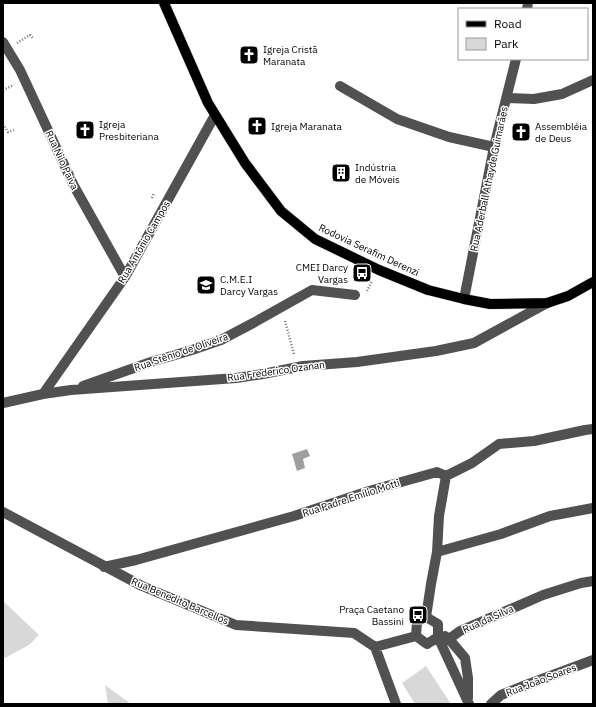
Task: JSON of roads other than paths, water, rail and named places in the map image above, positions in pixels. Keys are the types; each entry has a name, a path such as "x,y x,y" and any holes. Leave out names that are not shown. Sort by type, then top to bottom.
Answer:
{"main road":[{"name":"Rodovia Serafim Derenzi","path":"164,3 208,103 245,163 282,211 315,239 379,270 428,290 490,304 547,303 568,296 593,282"}],"street":[{"name":"Rua Nilo Paiva","path":"5,45 20,70 74,186 125,277"},
{"name":"Rua Aderball Athayde Guimarães","path":"464,299 494,147 516,60"},
{"path":"507,98 534,99 562,94 593,80"},
{"path":"340,86 397,119 449,137 494,147"},
{"name":"Rua Antônio Campos","path":"43,394 125,277 215,115"},
{"name":"Rua Stênio de Oliveira","path":"71,390 151,362 221,340 312,290 355,295"},
{"name":"Rua Frederico Ozanan","path":"3,403 43,394 71,390 236,378 303,366 357,362 429,352 474,343 547,303"},
{"path":"426,617 437,552 439,516 446,476 472,463 499,444 534,441 593,429"},
{"name":"Rua Padre Emílio Motti","path":"104,567 136,560 294,516 369,491 437,472 446,476"},
{"path":"437,552 501,534 550,516 593,508"},
{"name":"Rua Benedito Barcellos","path":"3,512 142,586 236,625 354,633 375,647"},
{"name":"Rua da Silva","path":"449,639 460,631 543,595 593,581"},
{"path":"426,617 438,624 438,635 468,703"},
{"path":"416,636 417,622 426,617"},
{"path":"438,635 449,639 465,658 468,678 468,703"},
{"path":"416,636 427,644 438,635"},
{"path":"396,704 375,647 416,636"},
{"name":"Rua João Soares","path":"491,704 501,695 593,660"}],"place":[{"name":"Igreja Cristã Maranata","path":"249,55"},
{"name":"Igreja Maranata","path":"257,126"},
{"name":"Igreja Presbiteriana","path":"85,130"},
{"name":"Assembléia de Deus","path":"521,132"},
{"name":"Indústria de Móveis","path":"341,173"},
{"name":"CMEI Darcy Vargas","path":"362,273"},
{"name":"C.M.E.I Darcy Vargas","path":"206,285"},
{"name":"Praça Caetano Bassini","path":"418,615"}]}
